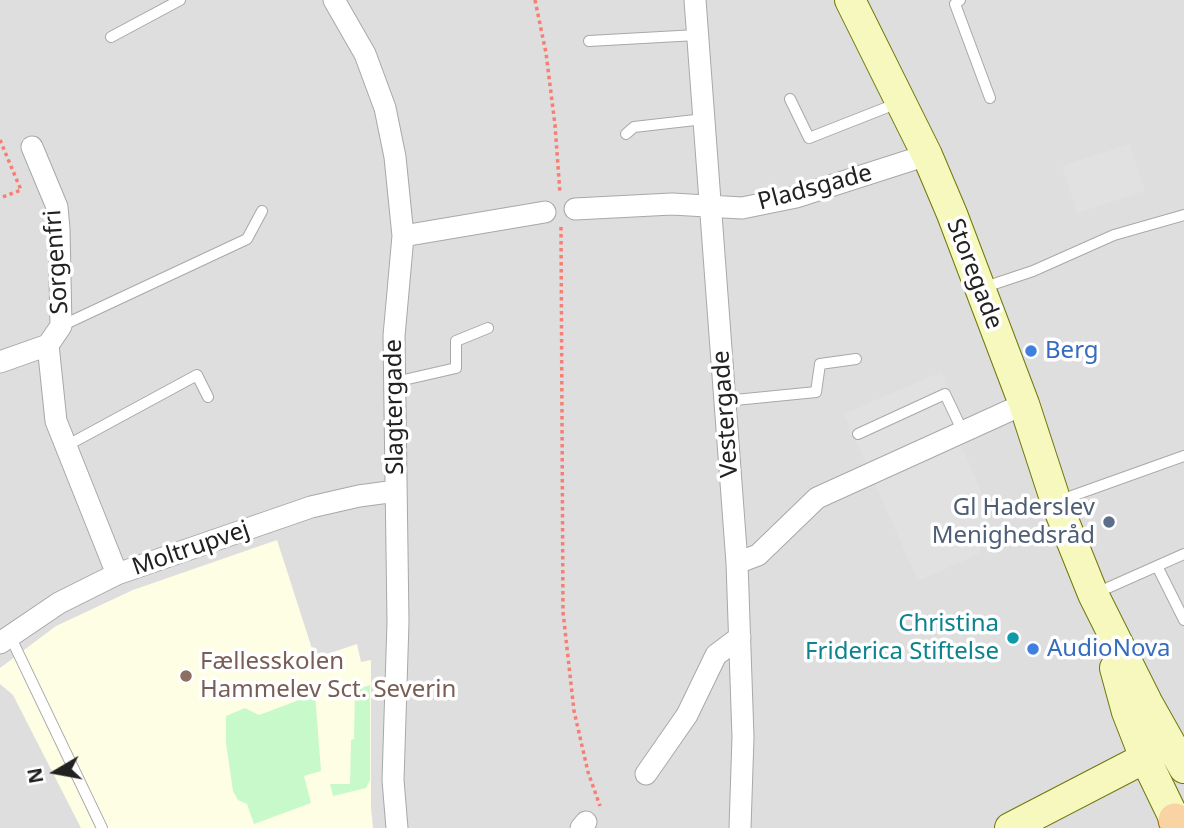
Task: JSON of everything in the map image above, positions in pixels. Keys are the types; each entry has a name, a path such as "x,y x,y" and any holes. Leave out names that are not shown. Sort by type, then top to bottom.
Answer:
{"street":[{"name":"Slagtergade","path":"334,0 365,54 385,108 395,157 403,236 394,336 398,622 393,780 397,828"},
{"name":"Vestergade","path":"695,0 737,563 743,737 740,828"},
{"name":"Storegade","path":"849,0 927,155 1024,404 1056,502 1093,594 1147,702 1184,768"},
{"name":"Sorgenfri","path":"32,147 57,207 59,229 61,326 48,345 56,421 117,575"},
{"name":"Pladsgade","path":"403,236 560,211 672,204 742,208 796,197 927,155"},
{"path":"0,362 48,345"},
{"path":"737,563 758,555 817,498 1024,404"},
{"name":"Moltrupvej","path":"5,640 59,603 117,575 312,507 396,491"},
{"name":"Storegade","path":"1077,556 1145,758 1178,820"},
{"path":"646,775 687,715 716,655 740,637"},
{"path":"1114,664 1178,820"},
{"path":"1010,828 1145,758"}],"lane":[{"path":"111,37 180,0"},
{"path":"960,0 955,4 990,98"},
{"path":"589,41 698,35"},
{"path":"790,99 809,138 900,102"},
{"path":"626,134 634,127 704,120"},
{"path":"61,326 247,239 262,211"},
{"path":"979,288 1033,271 1114,235 1184,215"},
{"path":"395,382 456,368 456,341 488,328"},
{"path":"725,401 816,392 820,364 856,359"},
{"path":"66,446 197,375 208,397"},
{"path":"858,434 945,394 963,432"},
{"path":"1056,502 1184,456"},
{"path":"1093,594 1184,554"},
{"path":"1157,566 1184,620"},
{"path":"5,640 102,828"}],"path":[{"path":"535,0 546,53 555,125 560,211 563,612 575,711 588,772 589,821"},
{"path":"0,140 21,190 0,198"}],"shaded area":[{"path":"0,0 1184,0 1184,828 0,828"},
{"path":"1130,144 1145,191 1077,213 1062,166"},
{"path":"941,372 963,422 866,464 844,414"},
{"path":"961,445 989,508 979,554 918,581 874,482"},
{"name":"Fællesskolen Hammelev Sct. Severin","path":"277,540 315,658 357,644 361,662 371,660 373,828 81,828 13,695 0,684 0,668 56,626 133,590"}],"green space":[{"path":"370,685 370,780 366,788 333,796 330,784 350,784 355,690"},
{"path":"315,694 321,771 304,776 311,803 254,824 247,804 238,800 233,791 226,743 226,716 245,708 259,715"}],"place":[{"name":"Berg","path":"1031,351"},
{"name":"Gl Haderslev Menighedsråd","path":"1109,522"},
{"name":"Christina Friderica Stiftelse","path":"1013,638"},
{"name":"AudioNova","path":"1033,649"},
{"name":"Fællesskolen Hammelev Sct. Severin","path":"186,676"}]}
